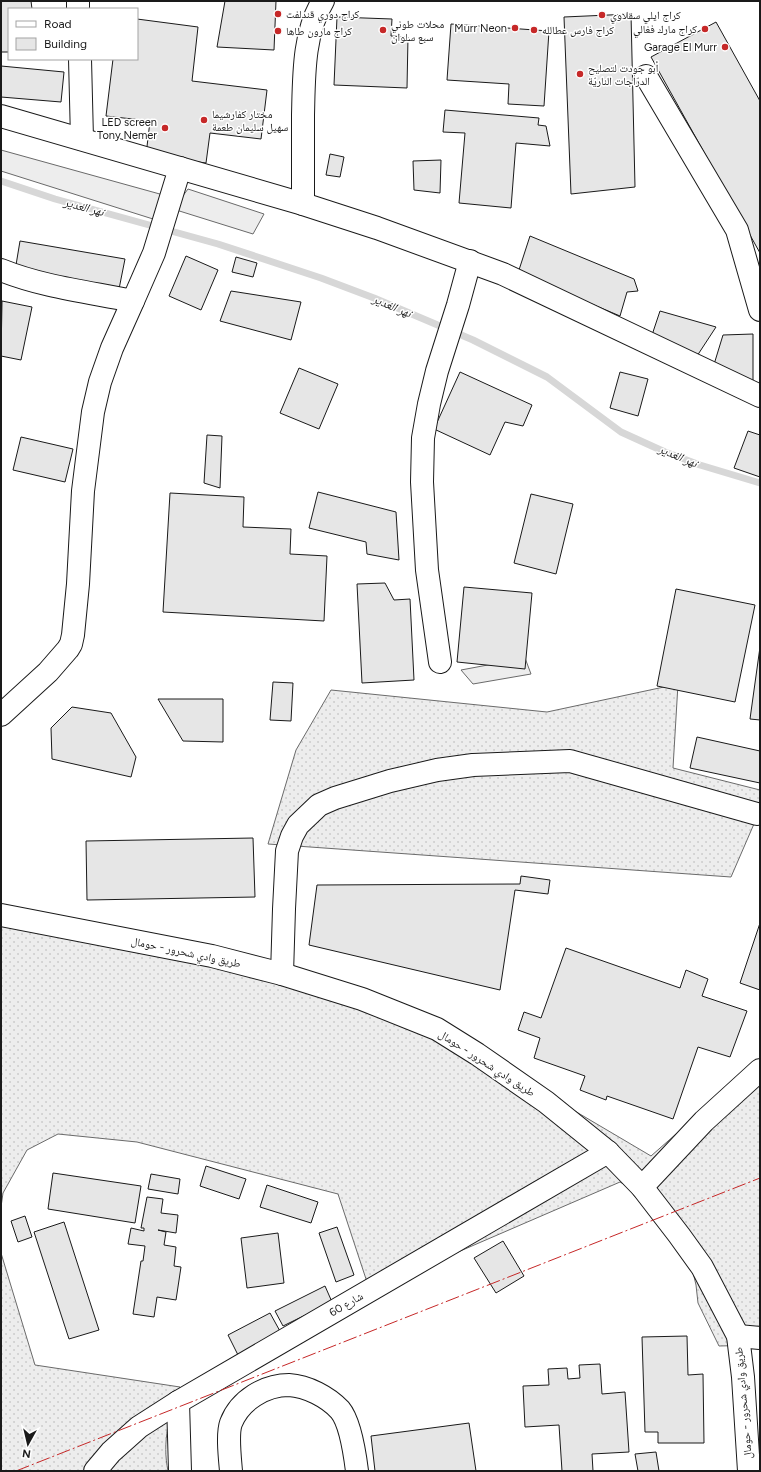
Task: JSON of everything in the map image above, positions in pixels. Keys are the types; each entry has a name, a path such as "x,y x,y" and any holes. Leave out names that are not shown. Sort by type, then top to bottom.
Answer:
{"street":[{"path":"303,204 304,82 308,44 312,24 324,1"},
{"path":"80,60 82,139"},
{"path":"646,76 737,230 760,310"},
{"path":"1,116 303,204 470,261 510,277 760,396"},
{"path":"1,716 48,672 71,644 78,584 83,491 93,412 100,382 112,348 154,253 180,168"},
{"path":"440,662 427,570 422,482 422,438 429,404 446,340 458,305 470,261"},
{"path":"1,270 20,278 133,301"},
{"path":"282,974 285,872 292,836 298,825 320,805 342,795 390,781 473,764 570,761 757,814"},
{"name":"طريق وادي شحرور - حومال","path":"1,915 212,956 282,974 362,999 437,1029 477,1054 546,1102 608,1152 642,1187 702,1267 738,1336 743,1377 749,1471"},
{"path":"642,1187 704,1121 760,1070"},
{"name":"شارع 60","path":"95,1471 111,1452 139,1427 178,1402 608,1152"},
{"path":"738,1336 760,1338"},
{"path":"231,1471 231,1423 242,1405 256,1393 274,1387 289,1385 323,1396 340,1411 350,1433 357,1471"},
{"path":"178,1402 180,1471"}],"shaded area":[{"path":"1,150 167,196 153,219 1,171"},
{"path":"188,189 264,214 253,234 173,209"},
{"path":"525,658 531,674 473,684 461,670"},
{"path":"678,684 673,768 760,790 760,810 731,877 268,844 296,750 331,690 547,712"},
{"path":"1,907 247,958 446,1035 651,1156 760,1060 760,1345 719,1346 698,1303 692,1268 637,1192 620,1182 451,1255 367,1282 338,1194 137,1142 58,1134 27,1150 3,1193 1,1207"},
{"path":"1,1253 35,1365 180,1387 170,1418 166,1439 166,1460 168,1471 1,1471"}],"building":[{"path":"1,1 31,1 32,8 8,8 8,52 1,52"},
{"path":"225,1 276,1 274,50 217,47"},
{"path":"631,14 635,187 571,194 564,17"},
{"path":"337,17 392,19 391,36 408,37 407,88 334,85"},
{"path":"138,19 198,27 192,81 267,90 261,139 210,133 206,163 146,155 150,121 106,116 113,60 138,60"},
{"path":"716,22 760,101 760,253 651,57"},
{"path":"451,24 549,31 544,106 508,104 509,84 447,80"},
{"path":"1,66 64,72 61,102 1,97"},
{"path":"445,110 539,118 538,125 546,126 550,146 516,143 511,208 459,203 465,133 443,132"},
{"path":"330,154 344,157 340,177 326,175"},
{"path":"441,160 440,193 414,190 413,161"},
{"path":"530,236 634,279 638,291 627,292 620,316 518,273"},
{"path":"20,241 125,259 119,289 15,271"},
{"path":"186,256 218,270 201,310 169,296"},
{"path":"236,257 257,263 253,277 232,272"},
{"path":"231,291 301,302 291,340 220,321"},
{"path":"2,301 32,307 21,360 1,356"},
{"path":"660,311 716,327 697,356 651,338"},
{"path":"753,334 753,383 712,371 723,335"},
{"path":"299,368 338,384 319,429 280,413"},
{"path":"460,372 532,405 523,426 505,422 490,455 434,429"},
{"path":"620,372 648,379 638,416 610,408"},
{"path":"748,431 760,435 760,477 734,468"},
{"path":"207,435 222,436 220,488 204,483"},
{"path":"21,437 73,449 65,482 13,470"},
{"path":"318,492 396,512 399,560 367,554 366,542 309,528"},
{"path":"170,493 244,497 243,527 291,529 290,554 327,556 324,621 163,612"},
{"path":"531,494 573,504 556,574 514,563"},
{"path":"385,583 394,600 410,599 414,680 362,683 357,584"},
{"path":"464,587 532,593 525,669 457,662"},
{"path":"676,589 755,605 735,702 657,686"},
{"path":"760,647 760,720 750,719"},
{"path":"273,682 293,683 291,721 270,720"},
{"path":"158,699 223,699 223,742 183,741"},
{"path":"72,707 111,713 136,757 131,777 52,759 51,728"},
{"path":"697,737 760,751 760,783 690,768"},
{"path":"253,838 255,897 87,900 86,841"},
{"path":"521,876 550,880 548,894 515,890 500,990 309,945 317,885 520,884"},
{"path":"760,923 760,990 740,983"},
{"path":"566,948 680,988 686,970 708,979 702,996 747,1011 730,1057 698,1047 673,1119 607,1096 606,1100 580,1090 585,1076 534,1058 540,1038 518,1030 524,1012 541,1018"},
{"path":"206,1166 246,1179 239,1199 200,1186"},
{"path":"53,1173 141,1186 135,1223 48,1209"},
{"path":"151,1174 180,1179 178,1194 148,1189"},
{"path":"267,1185 318,1202 311,1223 260,1207"},
{"path":"147,1197 163,1199 161,1213 178,1215 176,1233 158,1230 166,1232 164,1245 176,1247 174,1266 181,1267 176,1300 157,1297 154,1317 133,1314 141,1261 143,1261 145,1246 128,1244 131,1228 144,1231 144,1228 141,1228"},
{"path":"25,1216 32,1237 18,1242 11,1221"},
{"path":"64,1222 99,1330 69,1339 34,1232"},
{"path":"337,1227 354,1275 336,1282 319,1233"},
{"path":"278,1233 284,1283 247,1288 241,1238"},
{"path":"503,1241 524,1276 496,1293 474,1258"},
{"path":"325,1286 332,1302 283,1326 275,1311"},
{"path":"270,1313 281,1333 238,1355 228,1335"},
{"path":"687,1336 688,1375 703,1374 704,1443 658,1443 658,1432 645,1432 642,1337"},
{"path":"600,1364 602,1394 625,1392 629,1452 592,1454 593,1471 562,1471 559,1425 525,1427 523,1386 549,1385 548,1369 567,1368 568,1379 580,1378 579,1365"},
{"path":"469,1423 476,1471 375,1471 371,1436"},
{"path":"656,1452 659,1471 638,1471 635,1454"}],"waterway":[{"name":"نهر الغدير","path":"1,181 55,199 218,244 321,278 374,298 473,340 547,377 621,432 665,452 700,465 760,483"}],"power":[{"path":"16,1471 760,1178"}],"place":[{"name":"كراج دوري قندلفت","path":"278,14"},
{"name":"كراج ايلي سقلاوي","path":"602,15"},
{"name":"Murr Neon","path":"515,28"},
{"name":"كراج مارك فغالي","path":"705,29"},
{"name":"محلات طوني سبع سلوان","path":"383,30"},
{"name":"كراج فارس عطالله","path":"534,30"},
{"name":"كراج مارون طاها","path":"278,31"},
{"name":"Garage El Murr","path":"725,47"},
{"name":"أبو جودت لتصليح الدرّاجات الناريّة","path":"580,74"},
{"name":"مختار كفارشيما سهيل سليمان طعمة","path":"204,120"},
{"name":"LED screen Tony Nemer","path":"165,128"}]}
